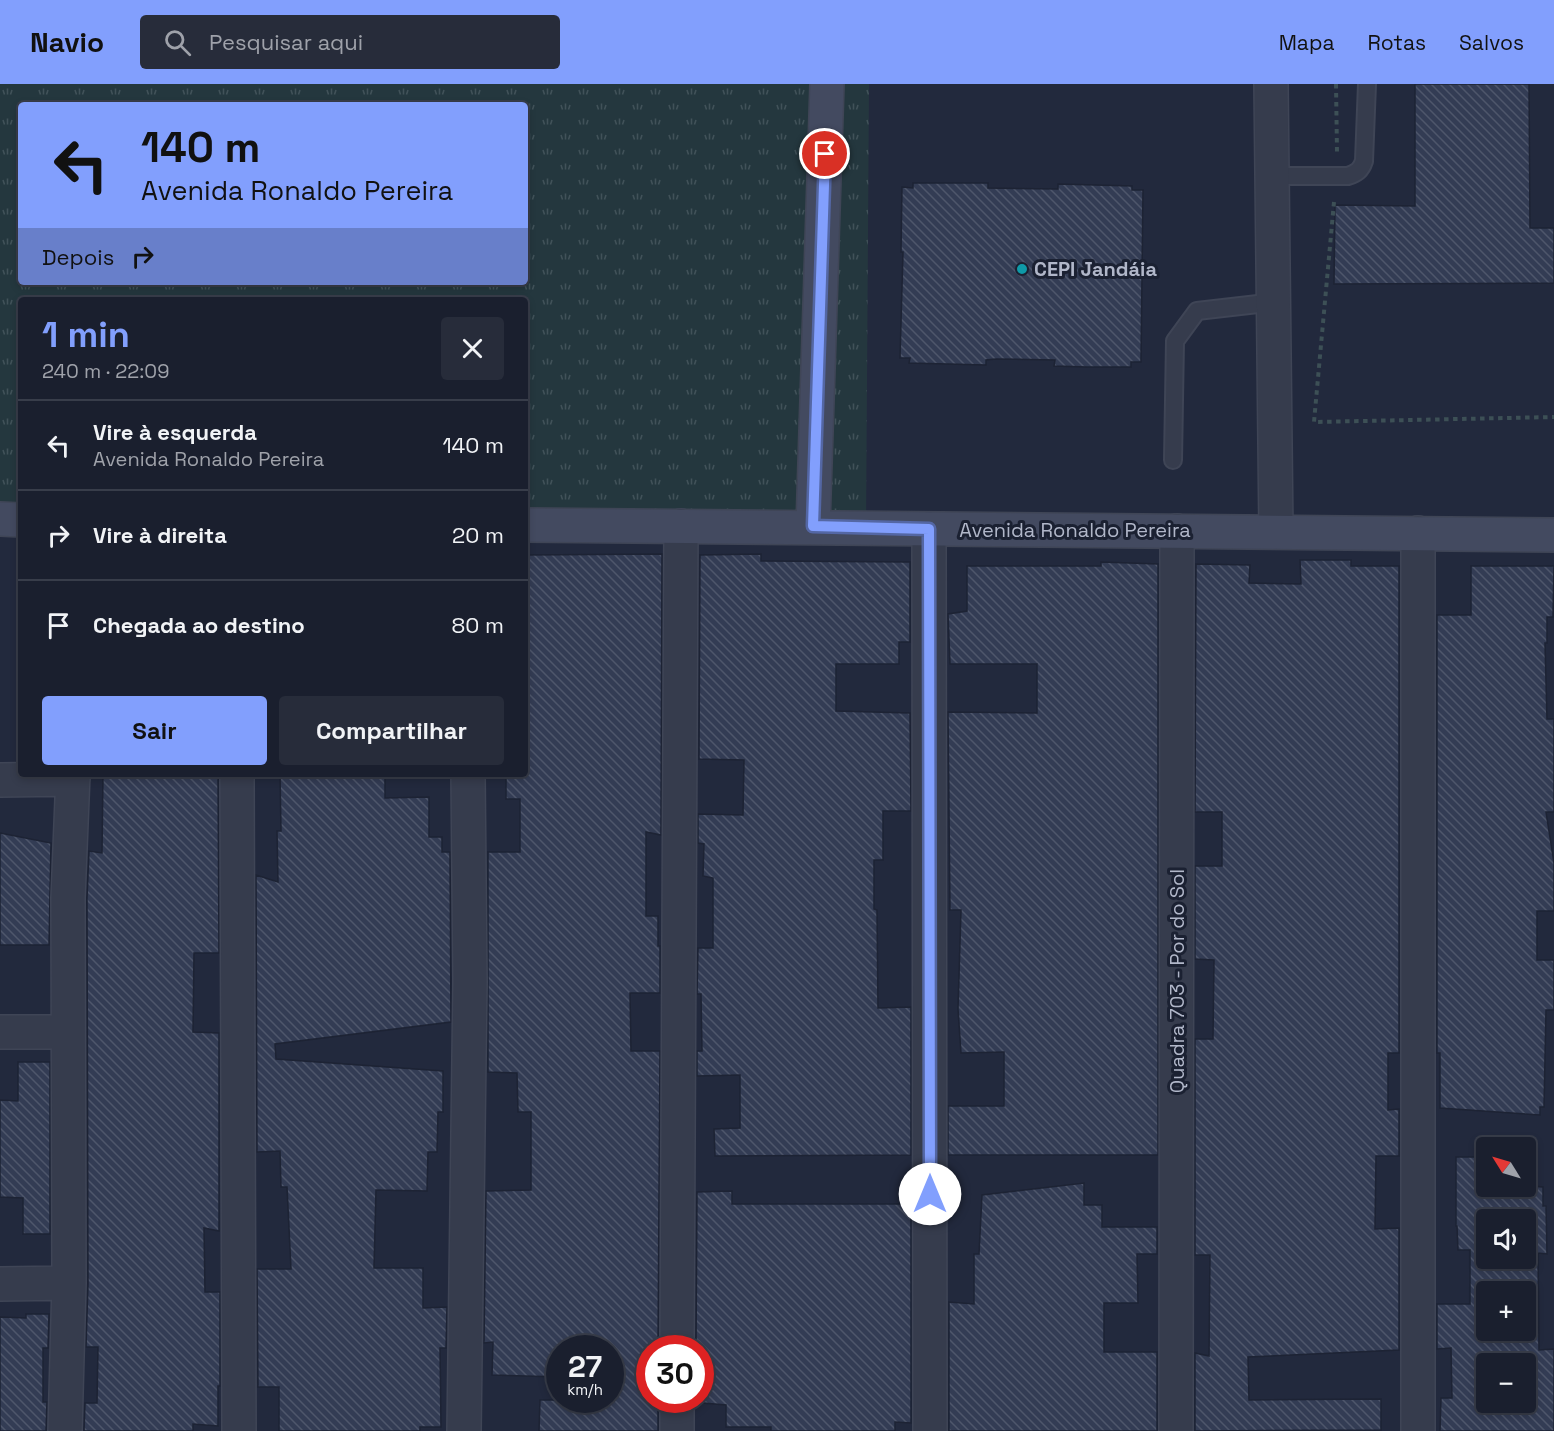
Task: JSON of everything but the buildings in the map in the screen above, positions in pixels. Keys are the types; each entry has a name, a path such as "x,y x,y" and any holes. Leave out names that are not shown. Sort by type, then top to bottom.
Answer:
{"street":[{"path":"813,526 827,84"},
{"path":"1271,84 1276,532"},
{"path":"0,519 18,520"},
{"name":"Avenida Ronaldo Pereira","path":"528,525 1554,535"},
{"path":"677,1335 681,526"},
{"path":"929,529 930,1431"},
{"name":"Quadra 703 - Por do Sol","path":"1176,1431 1177,531"},
{"path":"1418,533 1418,1431"},
{"path":"0,780 73,777 68,898 70,1143 65,1431"},
{"path":"237,777 239,1431"},
{"path":"464,1431 470,982 468,777"},
{"path":"0,1032 68,1032"},
{"path":"0,1284 69,1283"},
{"path":"677,1413 677,1431"}],"lane":[{"path":"1273,176 1348,176 1357,173 1364,161 1367,84"},
{"path":"1173,460 1175,341 1197,311 1275,302"}],"path":[{"path":"1336,84 1337,176 1314,422 1554,417"}],"green space":[{"path":"0,84 869,84 866,528 528,519 528,297 18,297 18,506 0,506"}],"place":[{"name":"CEPI Jandáia","path":"1022,269"}],"route":[{"path":"825,154 813,526 929,529 930,1194"}]}
